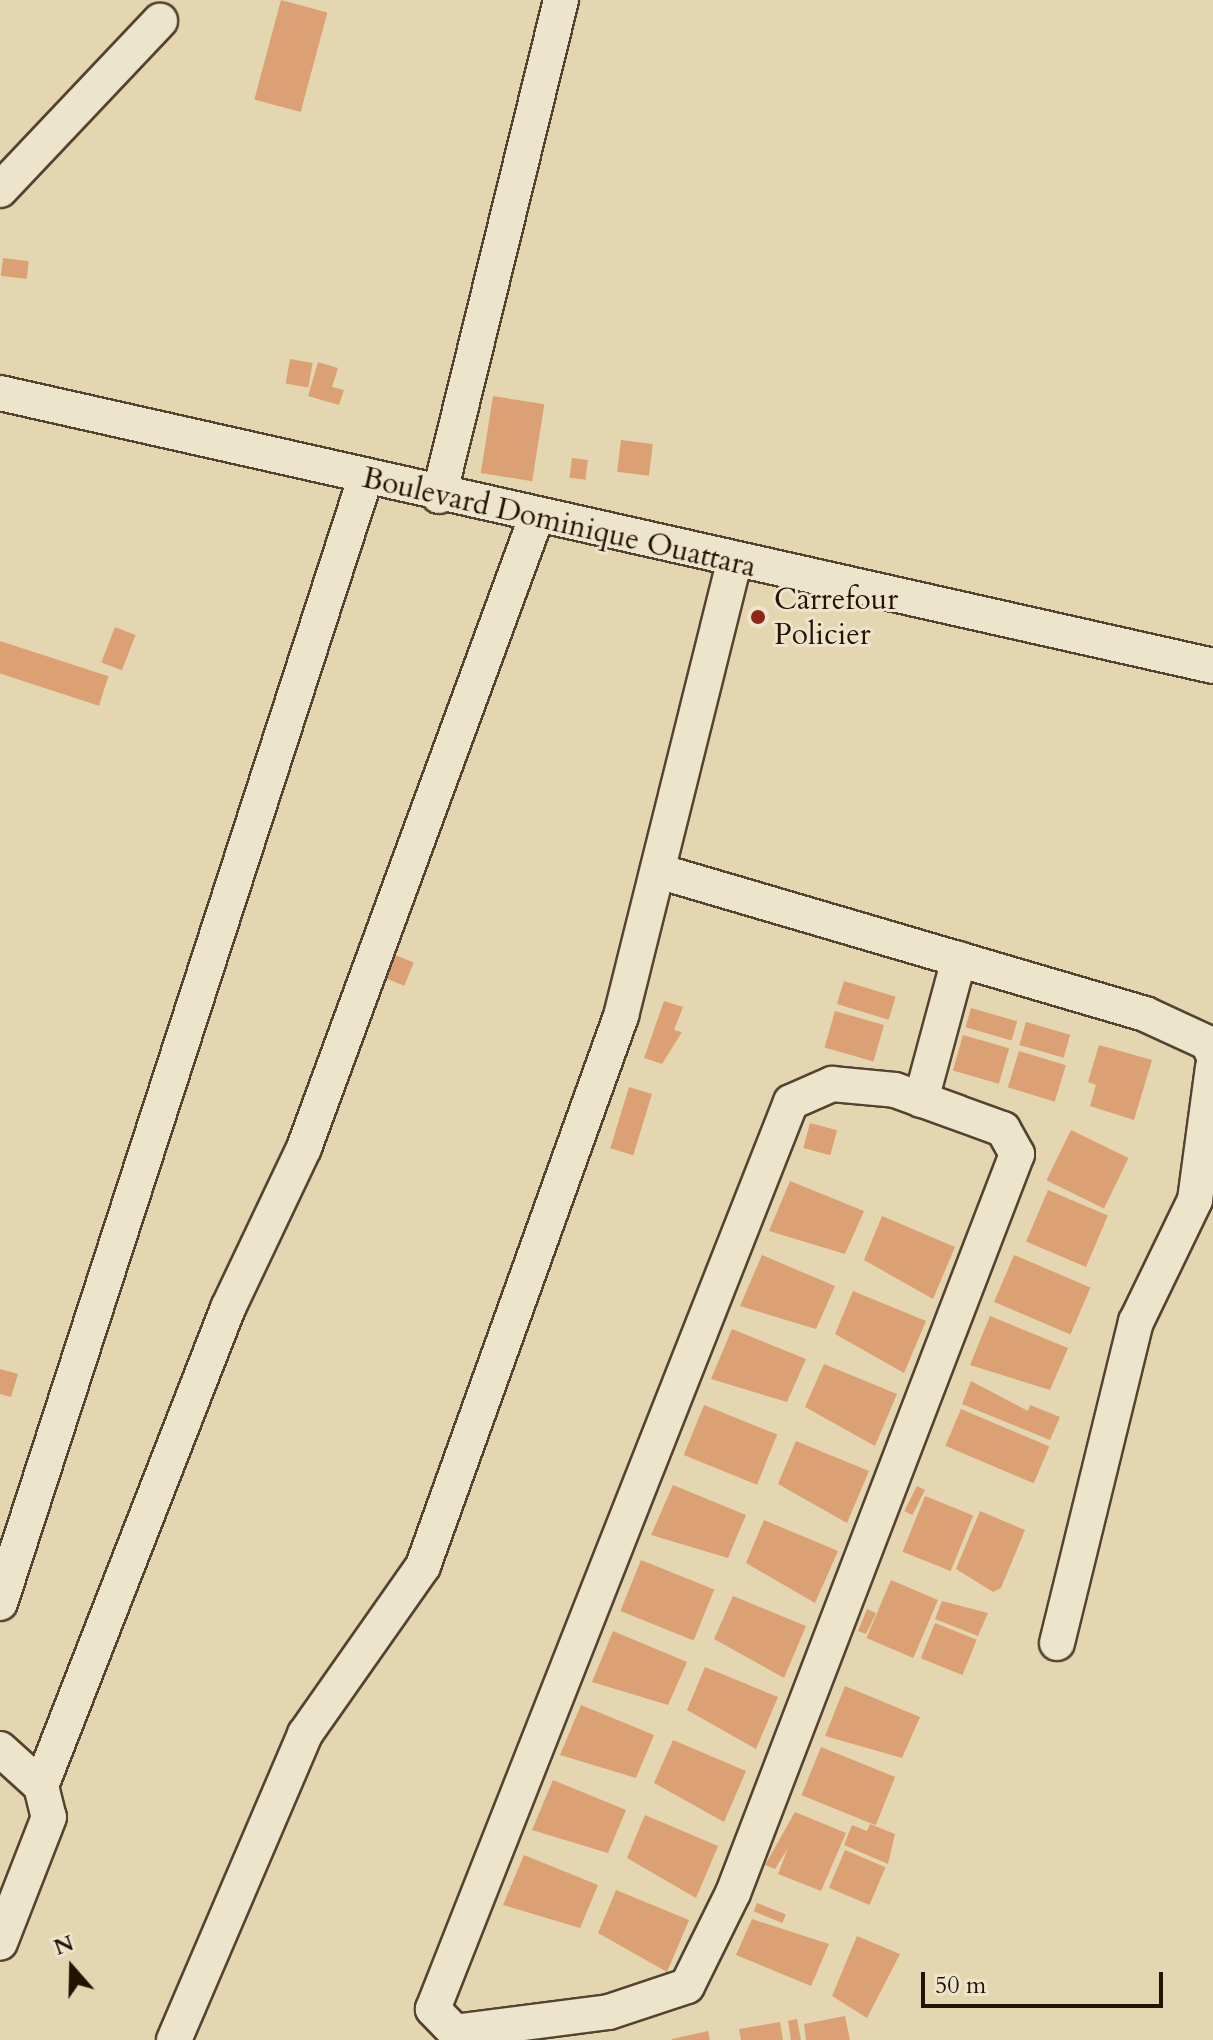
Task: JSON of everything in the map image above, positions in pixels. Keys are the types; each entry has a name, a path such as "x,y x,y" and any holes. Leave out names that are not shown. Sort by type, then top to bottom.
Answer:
{"street":[{"path":"439,496 561,0"},
{"path":"0,190 160,21"},
{"name":"Boulevard Dominique Ouattara","path":"0,393 734,563 1213,666"},
{"path":"0,1603 365,479"},
{"path":"41,1786 228,1308 304,1148 536,518"},
{"path":"174,2040 305,1734 423,1566 621,1016 734,563"},
{"path":"658,871 1145,1014 1208,1043 1213,1054"},
{"path":"921,1100 959,959"},
{"path":"1057,1643 1136,1322 1195,1200 1213,1067"},
{"path":"832,1084 921,1100 1003,1129 1017,1154 1008,1191 733,1893 687,1986 609,2012 455,2032 433,2009 791,1102 832,1084"},
{"path":"0,1749 41,1786 49,1817 0,1943"}],"building":[{"path":"281,0 327,12 301,112 254,99"},
{"path":"3,258 29,261 27,279 1,276"},
{"path":"290,359 313,363 308,388 286,384"},
{"path":"318,362 338,368 332,387 344,390 339,405 308,396"},
{"path":"493,396 544,404 532,481 481,473"},
{"path":"621,440 653,444 649,476 617,472"},
{"path":"572,458 588,460 585,480 570,478"},
{"path":"115,627 136,635 122,670 101,662"},
{"path":"0,641 108,676 99,706 0,674"},
{"path":"385,951 414,963 404,986 376,974"},
{"path":"844,981 896,997 889,1020 837,1004"},
{"path":"664,1001 683,1007 674,1030 682,1032 662,1064 644,1058"},
{"path":"971,1008 1017,1021 1012,1040 965,1027"},
{"path":"835,1011 884,1025 874,1062 825,1048"},
{"path":"1026,1022 1070,1035 1064,1058 1019,1045"},
{"path":"963,1035 1009,1048 999,1084 953,1071"},
{"path":"1099,1045 1152,1060 1134,1120 1090,1106 1096,1085 1088,1082"},
{"path":"1019,1051 1066,1065 1055,1102 1008,1087"},
{"path":"629,1087 652,1094 633,1155 610,1148"},
{"path":"810,1123 837,1130 830,1155 803,1148"},
{"path":"1071,1130 1129,1158 1104,1208 1046,1180"},
{"path":"790,1181 864,1211 845,1254 769,1231"},
{"path":"1048,1190 1108,1215 1086,1267 1026,1242"},
{"path":"882,1216 955,1247 933,1299 864,1260"},
{"path":"762,1255 835,1286 816,1329 740,1306"},
{"path":"1014,1255 1090,1287 1070,1334 994,1302"},
{"path":"853,1291 926,1321 904,1373 835,1334"},
{"path":"990,1316 1068,1348 1050,1390 970,1365"},
{"path":"732,1329 806,1359 787,1402 711,1379"},
{"path":"824,1364 897,1394 875,1446 805,1407"},
{"path":"0,1369 18,1374 11,1397 0,1394"},
{"path":"971,1381 1028,1411 1030,1405 1060,1417 1050,1440 962,1404"},
{"path":"704,1405 777,1435 757,1485 684,1455"},
{"path":"961,1409 1049,1447 1034,1483 945,1446"},
{"path":"796,1441 869,1471 847,1523 778,1484"},
{"path":"673,1485 746,1515 728,1558 651,1535"},
{"path":"917,1486 925,1490 912,1515 904,1511"},
{"path":"925,1496 973,1515 951,1571 903,1552"},
{"path":"980,1511 1025,1530 1001,1588 993,1592 956,1569"},
{"path":"764,1520 838,1551 815,1603 746,1563"},
{"path":"641,1560 714,1590 694,1641 620,1611"},
{"path":"891,1580 938,1600 913,1658 866,1638"},
{"path":"733,1596 806,1626 784,1678 714,1639"},
{"path":"942,1601 988,1613 978,1636 935,1619"},
{"path":"867,1609 876,1613 866,1634 858,1631"},
{"path":"935,1623 977,1640 962,1675 921,1658"},
{"path":"613,1631 687,1662 668,1705 592,1682"},
{"path":"705,1667 778,1697 756,1749 687,1710"},
{"path":"845,1686 920,1717 902,1758 825,1736"},
{"path":"581,1705 654,1735 636,1778 560,1755"},
{"path":"673,1740 746,1771 724,1822 654,1783"},
{"path":"821,1747 895,1777 876,1825 802,1795"},
{"path":"553,1780 626,1810 608,1853 532,1830"},
{"path":"795,1812 846,1833 821,1891 778,1874 788,1848 775,1869 765,1865"},
{"path":"645,1815 718,1846 696,1898 627,1858"},
{"path":"870,1824 895,1834 888,1864 844,1845 852,1825 867,1831"},
{"path":"845,1850 886,1867 869,1905 829,1888"},
{"path":"524,1855 598,1885 580,1928 503,1905"},
{"path":"616,1890 689,1920 667,1972 598,1933"},
{"path":"757,1903 786,1915 782,1923 754,1911"},
{"path":"752,1919 829,1944 811,1986 736,1955"},
{"path":"857,1936 900,1954 867,2018 832,1996"},
{"path":"845,2016 850,2040 806,2040 804,2024"},
{"path":"797,2019 801,2040 791,2040 788,2021"},
{"path":"780,2022 783,2040 741,2040 739,2029"},
{"path":"708,2031 710,2040 672,2040 672,2039"}],"place":[{"name":"Carrefour Policier","path":"758,617"}]}
